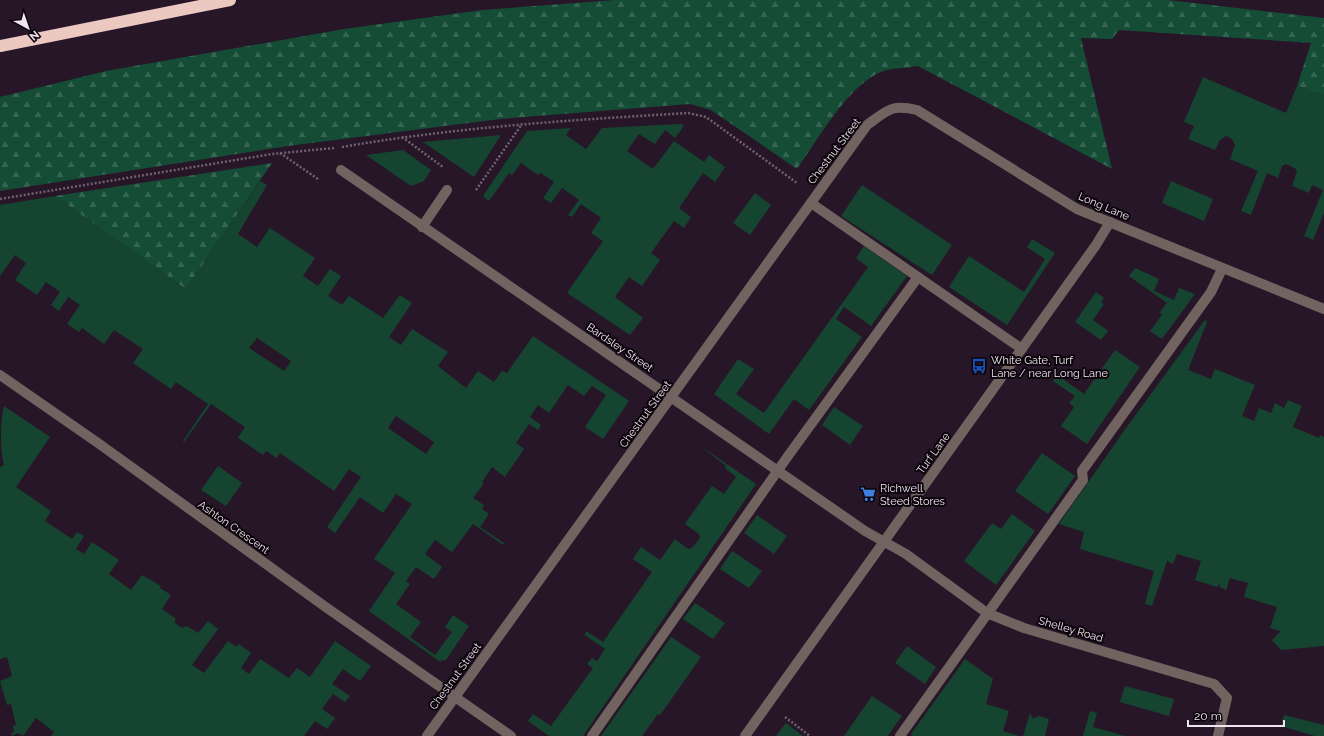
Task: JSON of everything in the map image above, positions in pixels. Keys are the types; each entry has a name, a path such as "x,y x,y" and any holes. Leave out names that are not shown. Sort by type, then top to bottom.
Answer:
{"highway":[{"path":"0,46 230,0"}],"street":[{"name":"Long Lane","path":"887,111 900,106 917,110 1077,209 1324,310"},
{"name":"Chestnut Street","path":"427,736 867,125 887,111"},
{"name":"Bardsley Street","path":"341,170 672,397 865,532 884,541"},
{"path":"422,227 447,190"},
{"path":"813,199 918,277 1022,349"},
{"name":"Turf Lane","path":"745,736 1096,245 1110,222"},
{"path":"900,736 1083,480 1082,471 1211,292 1222,269"},
{"path":"592,736 778,471 918,277"},
{"name":"Ashton Crescent","path":"0,375 455,698 511,736"},
{"name":"Shelley Road","path":"884,541 906,554 987,613 1024,628 1214,684 1227,698 1218,736"}],"path":[{"path":"0,199 280,153 340,148 402,137 522,124 688,113 706,117 813,199"},
{"path":"476,190 522,124"},
{"path":"402,137 443,167"},
{"path":"280,153 318,179"},
{"path":"784,717 810,736"}],"green space":[{"path":"615,0 1168,0 1324,18 1324,95 1297,86 1311,43 1119,30 1112,39 1081,38 1112,169 918,66 887,70 874,76 861,85 836,112 797,169 711,110 690,104 500,119 288,146 0,191 0,97 106,71 344,29 482,10"},
{"path":"1203,77 1286,113 1297,86 1324,95 1324,213 1313,240 1304,236 1323,190 1312,185 1309,193 1292,186 1297,172 1296,169 1286,164 1282,166 1278,178 1267,173 1251,215 1241,211 1258,171 1230,159 1235,145 1232,139 1226,136 1220,140 1215,150 1188,139 1194,126 1184,122"},
{"path":"681,124 684,126 675,138 665,130 655,144 639,134 627,151 653,169 674,141 704,162 709,155 725,167 715,182 703,173 679,208 691,217 684,228 674,221 651,253 660,260 642,286 629,277 615,297 643,318 630,335 567,293 603,241 591,233 601,218 581,204 572,217 568,215 579,200 562,188 551,203 543,198 554,182 541,173 538,175 521,163 512,175 509,173 489,201 483,196 527,131 571,128 566,135 586,149 602,128"},
{"path":"501,135 474,177 423,142"},
{"path":"403,150 431,170 424,181 411,186 366,155"},
{"path":"272,163 186,289 55,196"},
{"path":"260,181 267,185 238,234 257,247 270,228 315,258 303,276 318,286 330,269 341,276 328,296 342,305 349,296 383,318 400,295 412,303 389,337 401,345 412,329 448,352 438,366 466,388 478,371 494,382 502,371 507,373 533,336 629,401 603,439 585,427 606,395 592,386 584,396 568,385 549,413 538,405 530,417 541,425 538,430 529,424 516,443 524,449 505,477 492,467 482,482 484,483 473,498 484,505 482,509 489,514 480,527 504,543 503,545 473,524 452,552 435,540 425,554 442,567 434,579 416,567 406,581 410,584 396,604 421,622 410,637 435,655 452,632 445,627 453,615 469,626 446,660 439,661 369,611 395,573 374,559 412,504 396,494 383,513 360,497 335,533 327,527 361,477 349,469 334,491 280,453 277,458 266,451 263,455 238,438 245,427 211,404 184,442 183,441 208,404 176,382 171,389 133,363 143,349 114,330 104,344 82,328 79,332 67,324 80,305 68,297 59,311 51,305 60,292 46,282 37,295 15,280 26,263 15,255 0,276 0,205 55,196 186,289","holes":["257,338 291,361 284,371 249,348","396,416 434,442 426,454 388,428"]},
{"path":"1171,181 1213,199 1204,221 1162,203"},
{"path":"862,185 952,245 932,275 841,216"},
{"path":"755,193 771,205 750,235 733,223"},
{"path":"1032,239 1055,253 1007,325 949,287 969,256 1024,292 1045,259 1027,247"},
{"path":"864,246 907,276 871,326 844,307 836,319 862,337 809,410 794,399 769,434 714,394 738,359 754,369 736,394 764,413 868,267 856,258"},
{"path":"1135,268 1159,279 1154,291 1174,300 1179,288 1195,294 1162,339 1150,331 1162,315 1160,312 1167,303 1129,276"},
{"path":"1096,292 1104,298 1101,302 1104,304 1093,320 1108,331 1101,340 1075,322"},
{"path":"1205,320 1207,322 1188,370 1211,379 1215,369 1255,385 1242,416 1254,421 1259,408 1271,413 1275,403 1284,408 1288,400 1302,406 1293,427 1319,438 1320,435 1324,437 1324,646 1281,650 1272,640 1281,631 1270,628 1277,607 1244,597 1248,583 1230,578 1226,590 1220,587 1220,584 1217,587 1195,580 1201,561 1177,554 1173,564 1167,561 1152,606 1145,604 1154,571 1080,549 1084,532 1059,524 1126,428"},
{"path":"1115,350 1140,367 1087,444 1061,426 1074,407 1069,403 1075,396 1053,381 1057,375 1084,394"},
{"path":"4,406 50,437 16,487 51,511 45,521 72,539 77,532 84,536 76,549 84,554 92,542 119,560 109,574 131,590 142,575 161,586 160,588 171,595 162,609 175,618 175,623 182,628 187,626 198,633 208,621 218,629 192,665 204,673 228,641 236,647 239,644 251,653 241,668 249,674 260,659 289,678 297,668 310,677 335,641 371,666 360,681 343,669 332,684 350,696 345,702 333,694 322,709 335,718 327,729 315,721 304,736 51,736 54,732 36,718 23,736 18,733 12,736 11,733 14,732 13,726 16,725 11,704 7,705 0,681 12,676 7,657 0,659 0,467 4,465 1,435"},
{"path":"834,407 863,426 850,445 822,425"},
{"path":"699,445 756,484 583,736 549,736 528,721 533,714 551,726 593,668 587,664 592,658 597,661 605,649 585,635 586,631 603,642 652,572 633,559 641,547 660,560 675,539 688,549 692,548 700,538 699,534 685,524 686,522 712,486 724,494 736,477 725,468 726,466"},
{"path":"1042,453 1075,476 1048,514 1015,491"},
{"path":"218,466 242,483 226,506 201,490"},
{"path":"1012,514 1035,531 996,585 964,561 992,523 1001,529"},
{"path":"757,515 787,536 774,554 744,533"},
{"path":"732,551 762,571 749,588 720,569"},
{"path":"695,603 725,623 713,639 683,619"},
{"path":"671,637 701,657 663,711 660,715 658,714 642,736 601,736"},
{"path":"907,646 936,667 925,684 895,663"},
{"path":"965,659 993,679 986,704 1009,711 1003,731 1020,736 913,736 911,734"},
{"path":"1125,686 1174,699 1169,716 1120,702"},
{"path":"872,696 902,716 888,736 844,736"},
{"path":"1090,711 1097,713 1093,727 1125,736 1083,736"},
{"path":"1030,713 1033,719 1039,716 1049,719 1045,736 1023,736"},
{"path":"1284,715 1324,725 1324,736 1315,736 1281,726"},
{"path":"786,723 803,736 776,736"}],"place":[{"name":"White Gate, Turf Lane / near Long Lane","path":"979,366"},
{"name":"Richwell Steed Stores","path":"868,494"}]}
